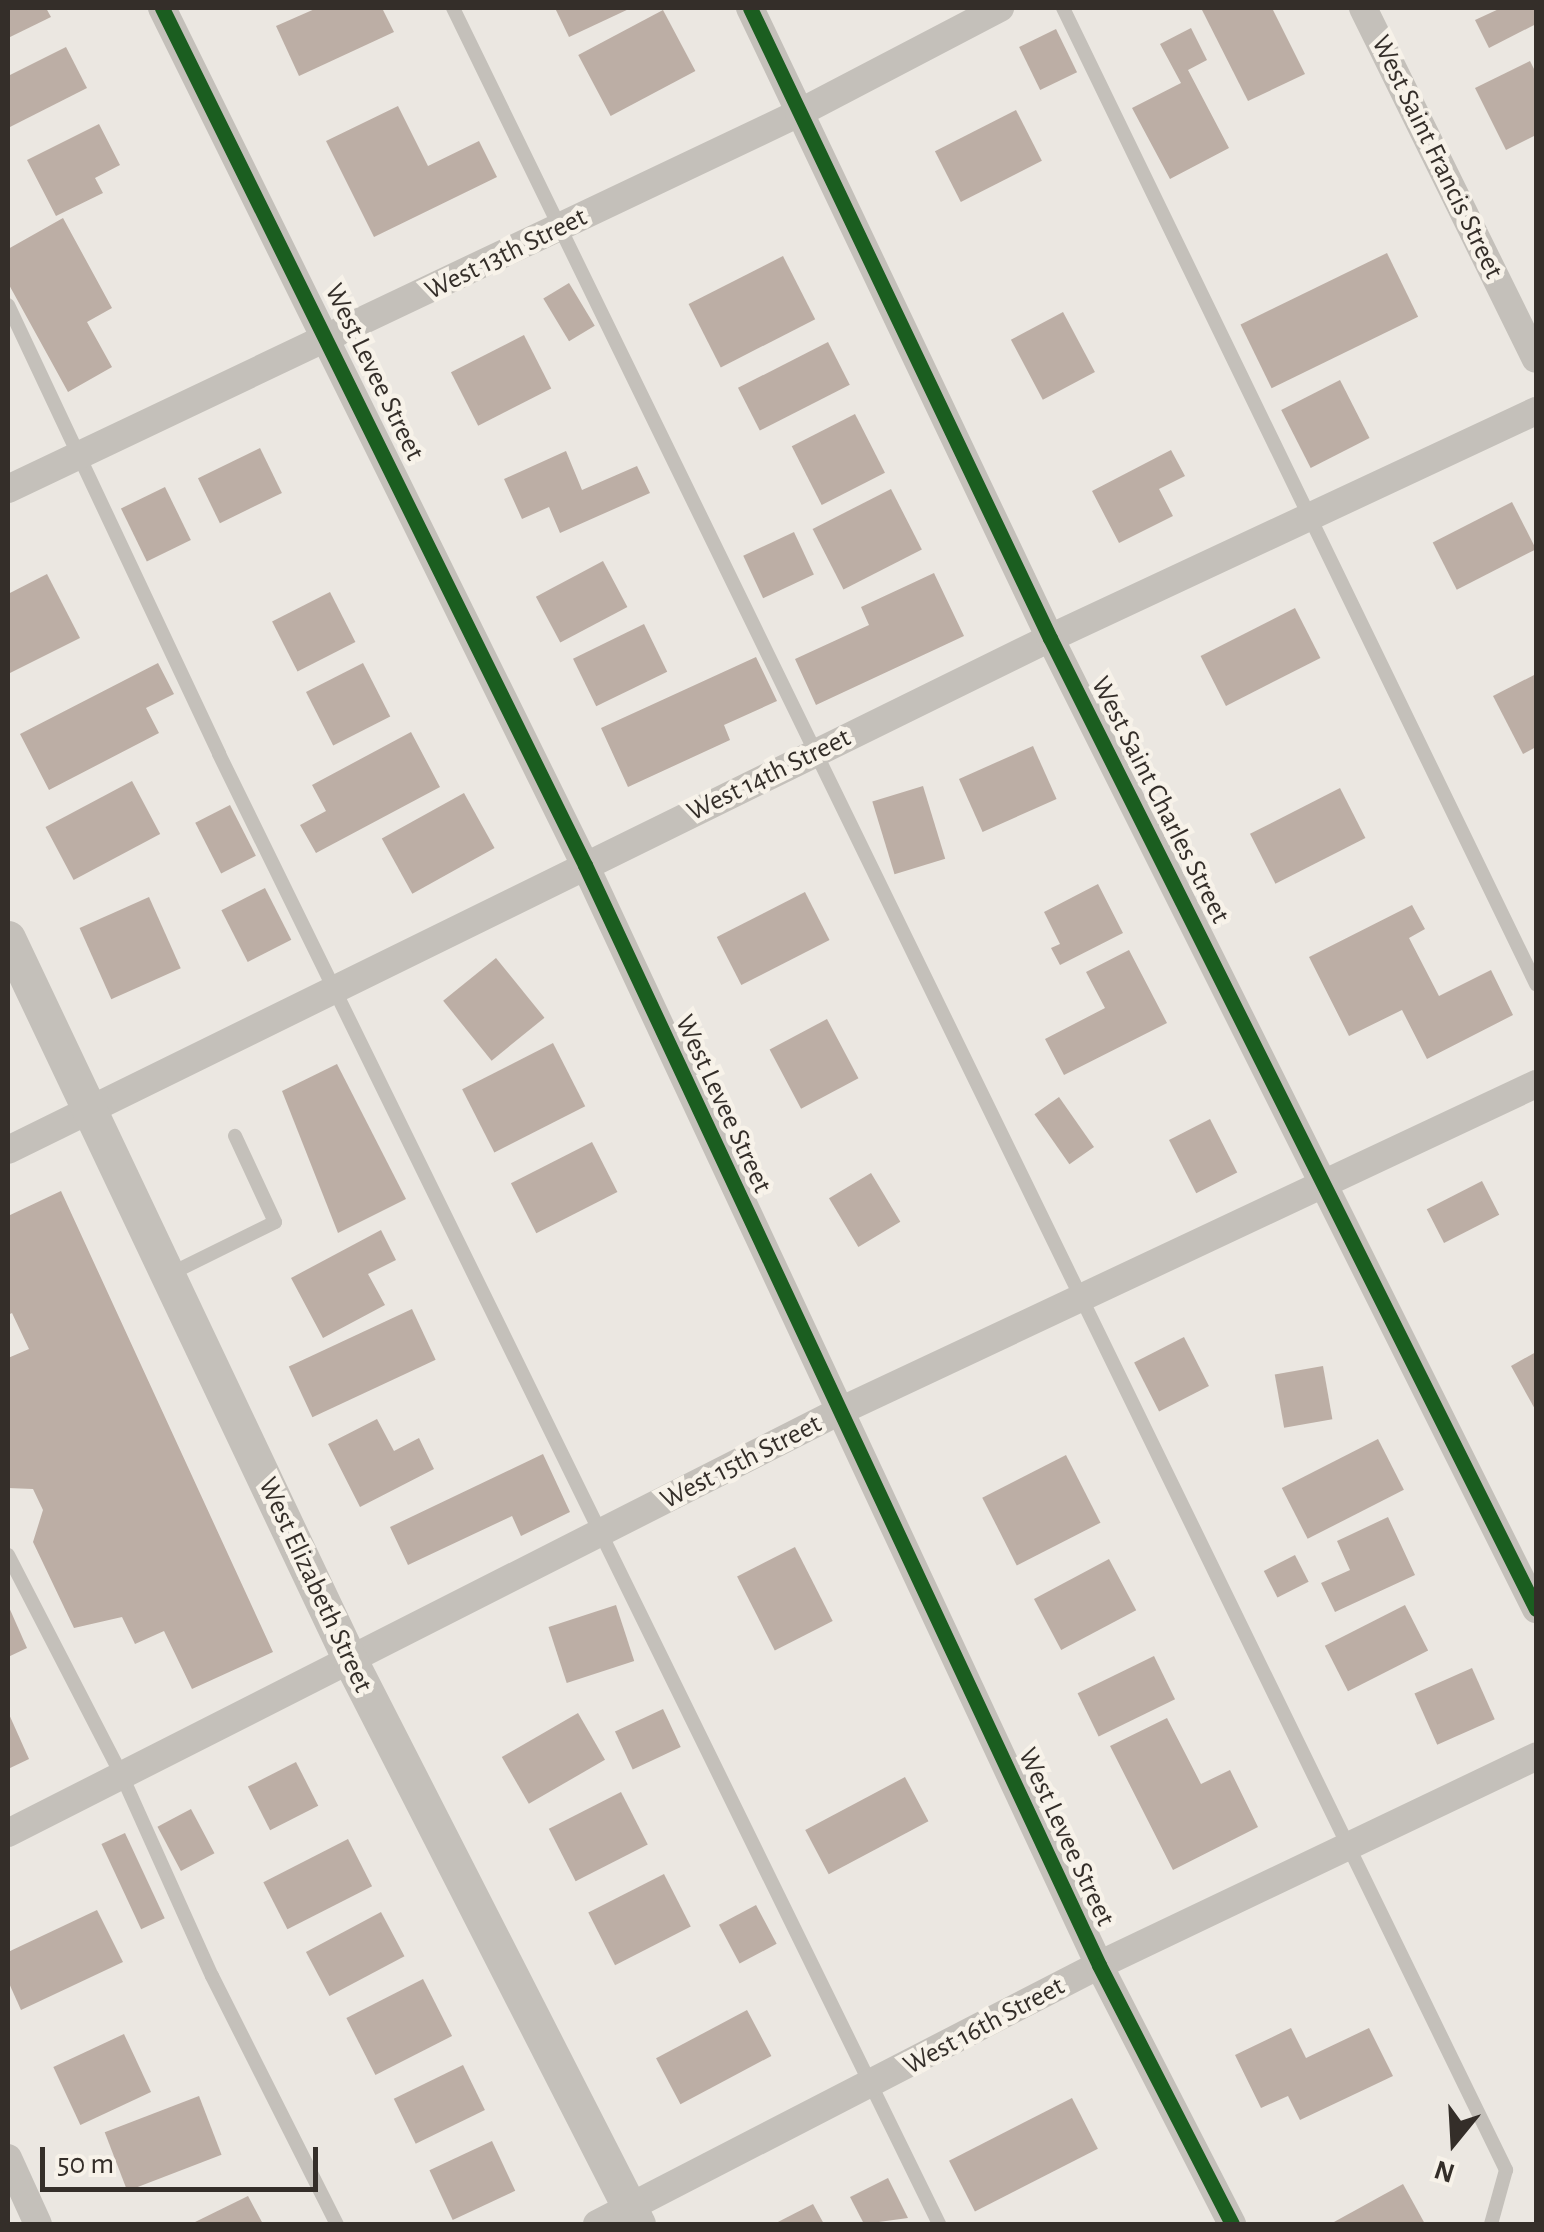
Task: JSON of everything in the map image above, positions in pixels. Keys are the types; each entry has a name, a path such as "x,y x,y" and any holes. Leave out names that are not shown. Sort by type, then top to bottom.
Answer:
{"street":[{"name":"West Levee Street","path":"162,8 330,339 585,865 1099,1966 1232,2224"},
{"name":"West Saint Charles Street","path":"750,8 1050,638 1536,1609"},
{"name":"West 13th Street","path":"8,488 330,339 799,113 1000,8"},
{"name":"West Saint Francis Street","path":"1364,8 1536,360"},
{"name":"West 14th Street","path":"8,1150 1050,638 1536,411"},
{"name":"West Elizabeth Street","path":"8,938 351,1662 634,2218"},
{"name":"West 15th Street","path":"8,1832 351,1662 838,1412 1324,1180 1536,1084"},
{"name":"West 16th Street","path":"598,2224 634,2218 870,2086 1099,1966 1536,1757"},
{"path":"8,2158 38,2224"}],"lane":[{"path":"453,8 563,226 1082,1296 1345,1848 1506,2170 1491,2224"},
{"path":"1062,8 1536,984"},
{"path":"8,305 82,454 219,754 338,986 938,2224"},
{"path":"170,1274 274,1222 235,1136"},
{"path":"8,1555 122,1776 336,2224"}],"building":[{"path":"8,8 46,8 51,17 8,38"},
{"path":"317,8 382,8 394,32 299,76 276,26"},
{"path":"555,8 631,8 569,37"},
{"path":"1201,8 1272,8 1305,74 1248,101"},
{"path":"1501,8 1536,8 1536,24 1489,48 1475,20"},
{"path":"663,10 695,71 611,116 578,55"},
{"path":"1191,28 1207,60 1188,70 1229,148 1170,179 1132,108 1181,83 1160,44"},
{"path":"1056,29 1077,72 1040,90 1019,47"},
{"path":"66,47 87,88 8,128 8,76"},
{"path":"1530,61 1536,73 1536,135 1506,150 1475,88"},
{"path":"398,106 428,166 479,141 497,177 374,237 326,141"},
{"path":"1016,110 1042,161 961,202 935,151"},
{"path":"99,124 120,165 95,178 103,193 56,216 27,160"},
{"path":"63,218 112,308 87,322 112,367 68,392 8,283 8,249"},
{"path":"1387,253 1418,317 1272,388 1240,324"},
{"path":"783,256 815,319 721,367 689,304"},
{"path":"569,283 595,326 569,341 543,298"},
{"path":"1063,312 1095,372 1043,400 1011,340"},
{"path":"524,335 551,388 478,426 451,372"},
{"path":"828,342 850,385 760,431 738,388"},
{"path":"1340,380 1370,438 1311,468 1281,410"},
{"path":"855,414 885,473 822,505 792,446"},
{"path":"260,448 282,493 220,523 198,478"},
{"path":"1171,450 1185,476 1159,489 1173,516 1119,543 1092,491"},
{"path":"566,451 582,490 637,466 650,493 560,533 549,507 522,519 504,479"},
{"path":"165,487 191,540 147,562 121,508"},
{"path":"891,489 922,550 843,590 813,529"},
{"path":"1512,502 1536,549 1457,590 1433,542"},
{"path":"794,532 814,575 763,598 743,556"},
{"path":"603,561 627,607 560,643 536,597"},
{"path":"934,573 964,636 816,705 795,659 869,625 861,607"},
{"path":"47,574 80,638 8,674 8,594"},
{"path":"330,592 355,642 298,671 272,622"},
{"path":"1295,608 1320,658 1226,706 1201,656"},
{"path":"644,624 667,672 596,706 573,659"},
{"path":"756,657 777,701 724,725 730,740 628,787 601,728"},
{"path":"158,663 174,694 146,708 159,733 49,790 20,734"},
{"path":"363,663 390,716 333,746 306,692"},
{"path":"1536,674 1536,747 1523,754 1493,696"},
{"path":"411,732 440,787 316,853 300,825 326,811 312,785"},
{"path":"1033,746 1057,799 983,832 959,779"},
{"path":"132,781 160,834 74,880 45,827"},
{"path":"923,786 945,859 895,874 872,801"},
{"path":"1340,788 1365,838 1275,884 1250,834"},
{"path":"464,793 495,848 412,894 382,839"},
{"path":"230,805 256,856 221,873 195,823"},
{"path":"1098,884 1123,933 1060,965 1051,948 1060,944 1044,912"},
{"path":"265,888 291,940 248,962 221,910"},
{"path":"805,892 830,940 741,985 717,937"},
{"path":"149,897 181,968 111,999 80,928"},
{"path":"1412,905 1425,929 1409,938 1439,996 1491,970 1513,1015 1427,1059 1402,1010 1349,1036 1309,957"},
{"path":"1129,950 1167,1023 1064,1075 1045,1039 1105,1008 1086,972"},
{"path":"496,958 544,1018 492,1061 443,1001"},
{"path":"827,1019 858,1078 801,1109 770,1050"},
{"path":"553,1043 585,1106 494,1153 462,1089"},
{"path":"337,1064 406,1199 338,1233 282,1091"},
{"path":"1059,1097 1094,1147 1069,1164 1034,1114"},
{"path":"1210,1119 1237,1172 1196,1193 1169,1140"},
{"path":"592,1142 617,1192 536,1233 511,1183"},
{"path":"871,1173 900,1222 858,1247 829,1198"},
{"path":"1482,1181 1499,1215 1444,1243 1427,1209"},
{"path":"61,1191 273,1652 192,1689 164,1631 135,1644 122,1617 74,1628 33,1542 43,1510 33,1489 8,1488 8,1358 29,1349 12,1313 8,1315 8,1216"},
{"path":"381,1230 396,1260 368,1274 385,1305 323,1338 291,1278"},
{"path":"412,1309 436,1360 312,1417 289,1366"},
{"path":"1184,1337 1209,1386 1159,1411 1134,1362"},
{"path":"1536,1352 1536,1411 1511,1366"},
{"path":"1323,1366 1332,1419 1284,1428 1275,1375"},
{"path":"377,1419 394,1451 419,1438 434,1469 360,1507 328,1444"},
{"path":"1378,1439 1404,1490 1308,1539 1282,1488"},
{"path":"543,1454 570,1512 521,1536 512,1516 408,1565 390,1527"},
{"path":"1066,1455 1101,1523 1017,1565 982,1498"},
{"path":"1388,1517 1415,1575 1335,1612 1321,1583 1350,1570 1337,1541"},
{"path":"795,1547 833,1621 775,1650 737,1577"},
{"path":"1295,1555 1309,1582 1277,1598 1264,1571"},
{"path":"1109,1559 1136,1610 1061,1650 1034,1599"},
{"path":"8,1605 27,1648 8,1657"},
{"path":"616,1605 634,1661 567,1683 548,1627"},
{"path":"1405,1605 1428,1650 1348,1691 1325,1646"},
{"path":"1154,1656 1175,1699 1099,1736 1078,1693"},
{"path":"1472,1668 1495,1719 1437,1745 1414,1694"},
{"path":"663,1709 681,1747 633,1769 615,1731"},
{"path":"8,1712 29,1759 8,1769"},
{"path":"578,1713 605,1760 529,1804 502,1757"},
{"path":"1167,1718 1201,1784 1230,1770 1258,1827 1173,1870 1110,1746"},
{"path":"296,1762 318,1806 270,1830 248,1787"},
{"path":"905,1777 928,1821 829,1874 805,1830"},
{"path":"621,1792 648,1845 576,1881 549,1829"},
{"path":"191,1809 214,1853 181,1871 157,1827"},
{"path":"125,1833 165,1918 141,1929 101,1844"},
{"path":"348,1839 372,1886 287,1929 263,1882"},
{"path":"664,1874 691,1927 615,1965 588,1913"},
{"path":"756,1905 777,1944 740,1964 719,1925"},
{"path":"97,1910 123,1962 21,2010 8,1981 8,1952"},
{"path":"381,1912 404,1956 329,1996 306,1952"},
{"path":"423,1979 452,2036 375,2075 346,2018"},
{"path":"747,2010 771,2056 680,2104 656,2058"},
{"path":"1291,2028 1306,2058 1369,2028 1393,2076 1300,2120 1288,2096 1261,2108 1235,2055"},
{"path":"124,2034 151,2092 80,2125 53,2067"},
{"path":"463,2065 485,2110 416,2144 394,2099"},
{"path":"199,2096 222,2155 127,2191 105,2132"},
{"path":"1072,2098 1098,2149 975,2211 949,2161"},
{"path":"492,2141 515,2191 453,2220 429,2170"},
{"path":"888,2178 908,2218 864,2224 850,2197"},
{"path":"1403,2184 1425,2224 1334,2222"},
{"path":"248,2196 263,2224 191,2224"},
{"path":"813,2204 824,2224 774,2224"}],"cycle path":[{"path":"162,8 585,865 1099,1965 1232,2224"},
{"path":"750,8 1050,638 1536,1609"}]}
